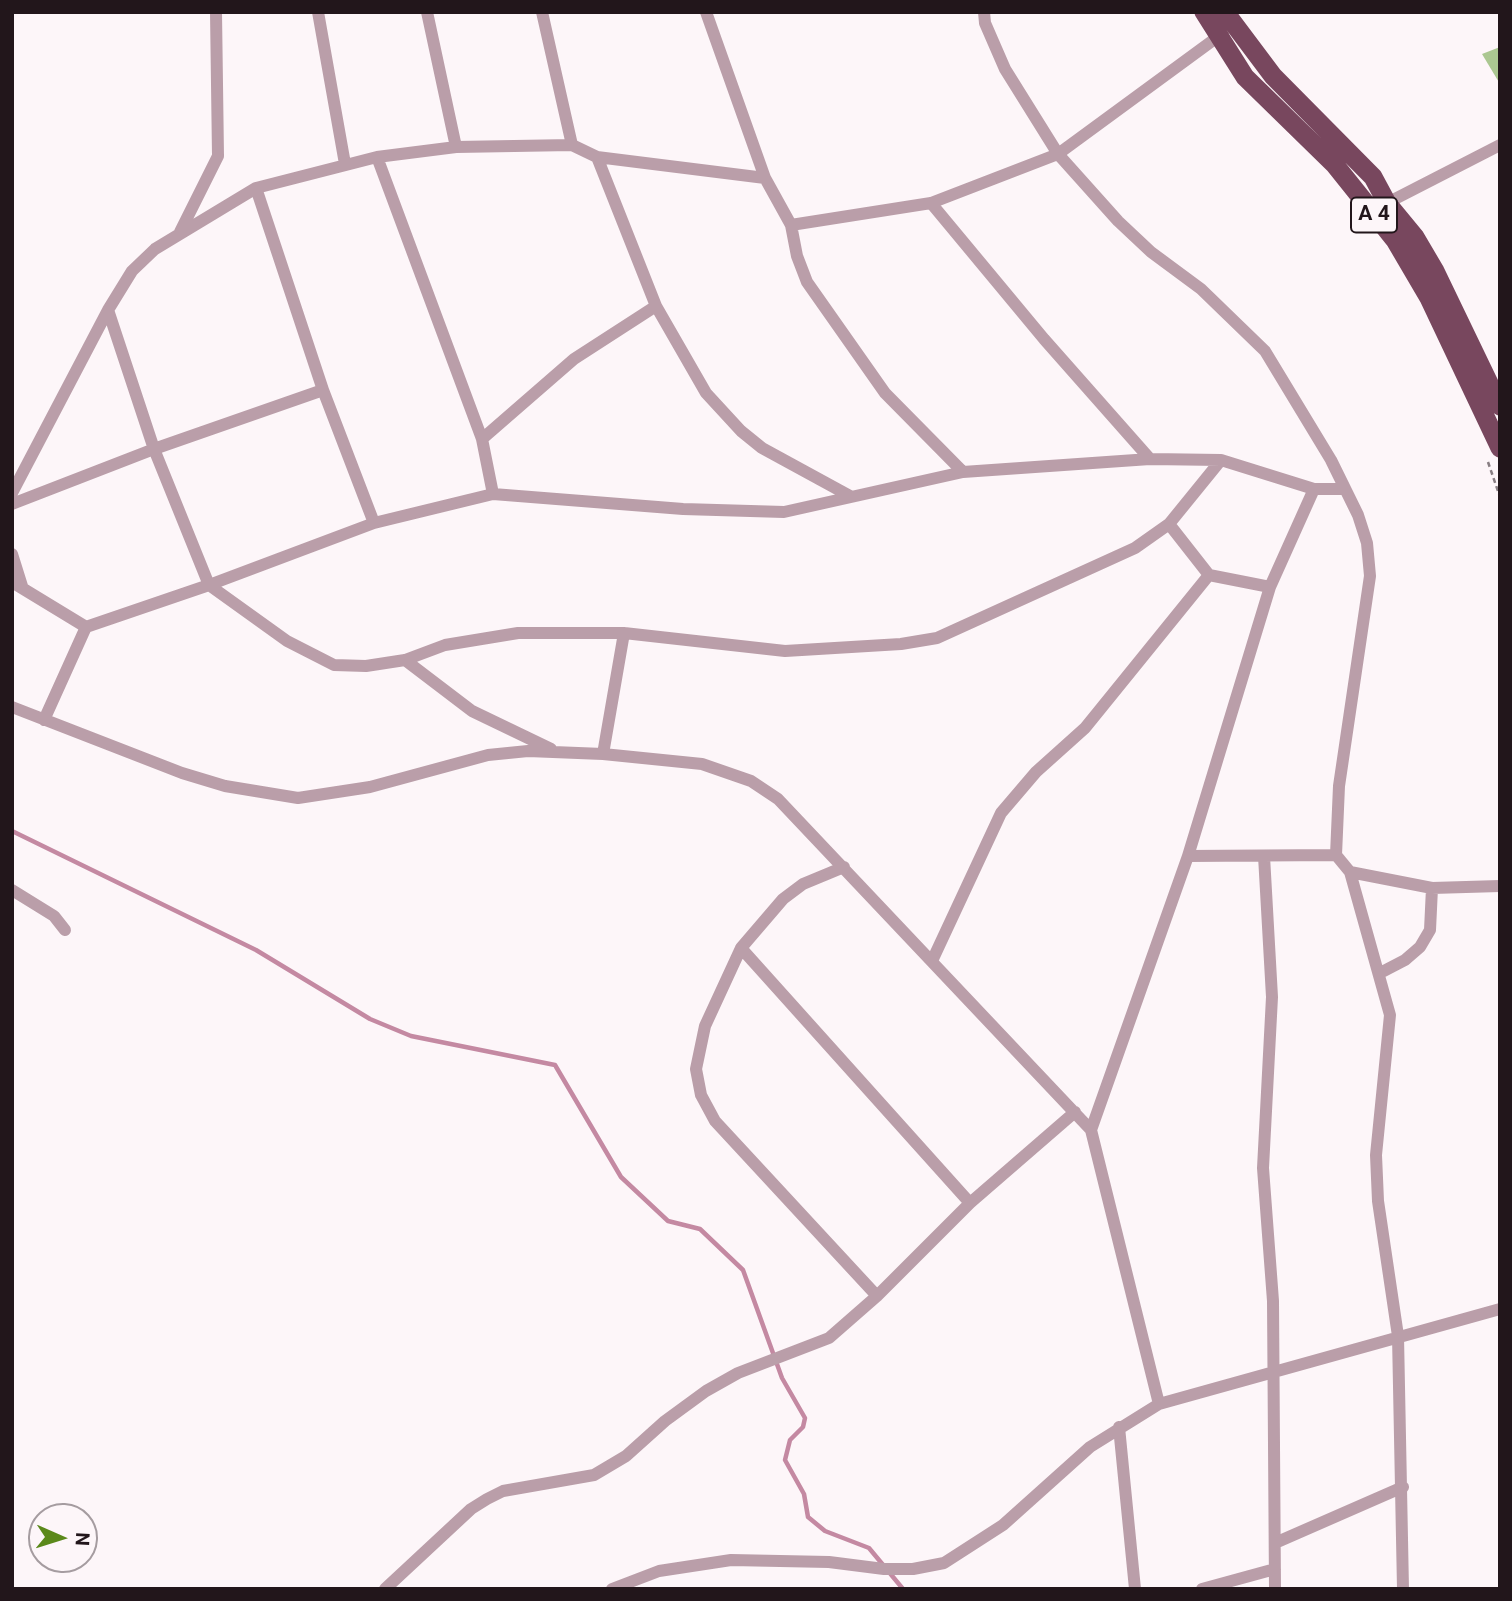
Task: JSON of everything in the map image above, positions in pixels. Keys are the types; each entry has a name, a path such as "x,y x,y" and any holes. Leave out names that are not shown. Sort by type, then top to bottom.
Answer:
{"highway":[{"name":"A 4","path":"1204,12 1245,77 1335,165 1395,240 1429,299 1494,454"},
{"name":"A 4","path":"1228,17 1258,60 1299,105 1373,177 1387,203 1430,263 1500,406"}],"street":[{"path":"180,232 218,156 216,12"},
{"path":"318,12 345,164"},
{"path":"427,12 456,147"},
{"path":"542,12 572,145"},
{"path":"706,12 765,178 791,225 804,274 837,328 885,393 963,472"},
{"path":"984,12 985,23 1005,69 1058,154 1126,229 1151,252 1202,289 1265,351 1308,418 1358,515 1367,543 1370,576 1339,786 1336,855 1350,872 1390,1015 1377,1127 1378,1201 1398,1336 1403,1589"},
{"path":"791,225 931,203 1058,154 1219,39 1228,17"},
{"path":"12,494 108,310 144,258 180,232 256,188 345,164 456,147 572,145 597,157 765,178"},
{"path":"1387,203 1500,145"},
{"path":"597,157 656,306 706,393 741,431 762,447 850,496"},
{"path":"377,158 481,439 493,494"},
{"path":"256,188 323,390 374,523"},
{"path":"931,203 1044,339 1150,459"},
{"path":"481,439 574,359 656,306"},
{"path":"108,310 154,449 209,585 287,641 334,665 366,666 405,660 445,645 518,633 624,633 785,651 901,644 937,638 1108,563 1169,524 1221,460"},
{"path":"12,504 154,449 323,390"},
{"path":"44,720 86,627 209,585 374,523 493,494 683,509 783,512 817,507 850,496 963,472 1150,459 1221,460 1314,489 1343,489"},
{"path":"1091,1130 1188,856 1270,587 1314,489"},
{"path":"1169,524 1209,575 1270,587"},
{"path":"12,554 17,584 86,627"},
{"path":"932,961 1000,813 1036,772 1085,728 1209,575"},
{"path":"603,754 624,633"},
{"path":"405,660 472,711 555,751"},
{"path":"14,711 214,783 298,797 370,787 488,755 555,751 702,764 751,781 778,799 1091,1130 1159,1404"},
{"path":"1188,856 1336,855"},
{"path":"1264,856 1272,996 1263,1168 1272,1269 1275,1589"},
{"path":"844,867 803,884 783,899 741,948 715,1002 699,1047 696,1069 701,1095 715,1121 877,1296"},
{"path":"1350,872 1432,888 1500,886"},
{"path":"1380,972 1405,960 1420,947 1430,930 1432,888"},
{"path":"12,890 54,916 65,930"},
{"path":"741,948 970,1203"},
{"path":"385,1589 471,1509 487,1499 513,1489 594,1475 626,1456 665,1421 706,1391 738,1373 829,1338 877,1296 970,1203 1075,1112"},
{"path":"612,1589 659,1571 731,1560 829,1562 894,1569 913,1569 944,1563 1003,1525 1090,1447 1159,1404 1500,1309"},
{"path":"1119,1427 1135,1589"},
{"path":"1275,1543 1402,1487"},
{"path":"1202,1589 1275,1569"}],"path":[{"path":"1494,454 1500,497"}],"building":[{"path":"1500,47 1500,84 1482,54"}],"waterway":[{"path":"12,831 256,950 370,1019 411,1036 555,1065 621,1177 668,1221 700,1229 743,1270 782,1378 805,1418 803,1427 790,1440 785,1460 804,1494 808,1517 825,1531 869,1548 903,1589"}]}
